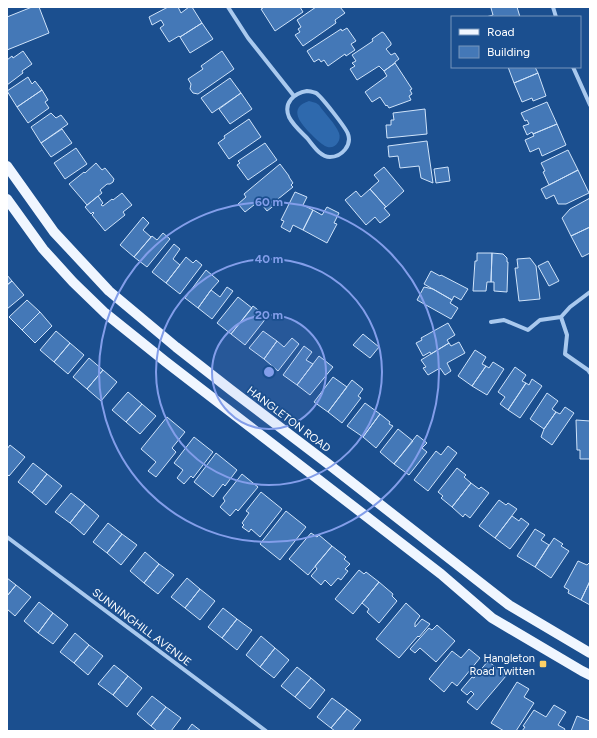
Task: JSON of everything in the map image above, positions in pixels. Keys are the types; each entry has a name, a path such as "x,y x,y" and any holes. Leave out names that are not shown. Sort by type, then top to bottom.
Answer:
{"main road":[{"name":"HANGLETON ROAD","path":"7,166 54,232 109,291 176,347 509,605 590,653"},
{"path":"7,199 43,249 73,282 105,313 166,362 441,574 492,618 590,675"},
{"path":"166,362 176,347"},
{"path":"441,574 452,561"}],"street":[{"path":"228,7 248,38 294,96"},
{"path":"573,68 590,105"},
{"path":"307,91 315,92 322,98 348,135 348,145 346,150 330,157 319,151 293,123 289,116 288,109 290,101 294,96 301,92 307,91"},
{"path":"491,322 504,320 528,330 540,320 562,317 570,307 590,292"},
{"path":"562,317 567,335 565,354 590,373"},
{"name":"SUNNINGHILL AVENUE","path":"7,537 266,731"}],"shaded area":[{"path":"309,101 319,105 337,129 340,136 338,142 334,146 325,146 307,130 300,121 297,112 302,104"}],"building":[{"path":"32,7 39,7 49,33 7,50 7,17"},
{"path":"168,7 178,7 181,13 189,7 192,7 202,23 169,42 160,28 164,25 161,20 152,25 149,17"},
{"path":"262,7 300,7 303,12 275,31 261,9 263,8"},
{"path":"316,7 340,7 345,13 335,20 336,23 303,46 295,35 300,32 298,29 301,27 297,20"},
{"path":"517,7 520,16 490,16 493,15 491,8"},
{"path":"202,23 213,39 190,53 180,37"},
{"path":"347,28 356,41 351,44 355,50 346,56 345,54 328,66 324,60 321,62 319,59 314,62 307,51 341,29 342,31"},
{"path":"382,32 391,43 391,45 386,49 391,55 395,53 399,59 384,71 379,66 357,80 350,69 355,66 352,63 356,61 352,55 373,41 372,39"},
{"path":"23,51 32,64 7,85 7,60"},
{"path":"222,51 234,69 198,94 193,93 190,89 191,84 188,79 203,69 201,66"},
{"path":"395,63 412,89 410,90 412,94 409,96 411,100 389,108 380,97 372,102 365,92 387,76 384,71"},
{"path":"508,68 536,68 538,73 514,83"},
{"path":"538,73 546,96 533,101 532,98 522,102 514,83"},
{"path":"28,77 32,84 35,81 42,90 17,107 7,91"},
{"path":"230,78 241,93 212,113 201,98"},
{"path":"42,90 48,100 45,102 49,108 28,123 17,107"},
{"path":"241,93 252,109 230,124 219,109"},
{"path":"547,102 557,124 527,135 523,126 529,124 527,120 525,121 521,113"},
{"path":"425,109 427,134 387,138 386,125 391,125 391,120 394,120 393,113"},
{"path":"51,113 56,118 61,115 68,124 41,143 31,127"},
{"path":"249,119 261,137 229,159 218,143 225,138 224,136"},
{"path":"557,124 566,145 542,156 539,148 530,152 525,140 534,136 533,134"},
{"path":"62,129 72,143 51,157 41,143"},
{"path":"427,141 433,183 421,178 419,166 400,168 398,156 389,157 388,146"},
{"path":"265,143 277,160 248,180 237,165 240,163 238,161"},
{"path":"76,148 87,164 65,179 54,163"},
{"path":"568,150 578,170 549,185 541,163"},
{"path":"96,163 102,170 105,168 114,179 113,182 107,184 100,190 102,193 87,205 69,184"},
{"path":"280,164 293,183 291,185 293,187 278,199 280,201 267,211 259,201 245,212 238,204 246,197 244,194"},
{"path":"384,167 404,191 386,207 370,189 379,181 374,175"},
{"path":"448,167 450,181 436,183 434,169"},
{"path":"578,170 589,193 566,204 558,204 554,195 546,199 541,189"},
{"path":"370,189 386,207 384,208 390,215 380,223 375,217 366,225 345,200 356,191 361,197"},
{"path":"295,192 307,197 303,205 313,210 303,230 293,225 290,232 281,227 284,221 281,220"},
{"path":"122,193 132,205 123,212 125,215 105,231 92,215 94,213 93,212 91,214 85,207 98,196 103,203 101,205 103,206"},
{"path":"590,198 590,227 571,236 562,218 570,209"},
{"path":"327,207 339,213 334,223 337,224 327,243 303,230 313,210 322,215"},
{"path":"143,217 149,223 143,230 151,237 134,257 120,245"},
{"path":"590,227 590,253 582,257 571,236"},
{"path":"163,233 170,239 147,267 134,257 152,236 157,240"},
{"path":"174,244 180,249 173,259 180,265 166,283 152,272"},
{"path":"477,253 492,253 491,282 487,282 486,291 473,291"},
{"path":"492,253 503,254 507,258 507,292 494,291 494,282 491,282"},
{"path":"186,257 193,263 196,260 202,265 180,294 166,283"},
{"path":"530,258 536,266 540,299 519,301 515,268 518,268 517,259"},
{"path":"548,261 559,281 549,286 538,266"},
{"path":"206,270 219,281 198,308 185,298"},
{"path":"431,271 468,289 461,300 454,296 452,300 424,284"},
{"path":"7,275 12,281 7,285"},
{"path":"12,281 24,295 7,309 7,285"},
{"path":"227,287 233,291 212,319 198,308 211,290 220,297"},
{"path":"424,287 433,289 452,300 450,303 458,308 451,319 417,300"},
{"path":"238,297 252,308 231,334 217,323"},
{"path":"27,300 40,312 22,330 9,317"},
{"path":"253,306 267,317 245,345 231,334"},
{"path":"40,312 52,326 35,343 22,330"},
{"path":"448,323 455,335 447,340 449,343 431,354 430,352 423,356 416,343 422,340 421,338"},
{"path":"56,331 70,343 54,362 40,350"},
{"path":"263,331 277,341 264,359 249,348"},
{"path":"363,334 379,347 370,358 353,345"},
{"path":"292,338 299,344 278,371 264,359 277,341 284,347"},
{"path":"459,342 465,353 447,363 451,371 445,375 440,368 428,375 423,368 426,367 421,360 449,343 451,346"},
{"path":"70,343 84,355 68,374 54,362"},
{"path":"304,346 312,352 306,360 313,364 297,385 283,375"},
{"path":"475,350 486,357 482,364 486,366 472,386 458,376"},
{"path":"319,356 333,367 310,395 297,385"},
{"path":"89,358 103,370 87,389 73,377"},
{"path":"493,362 504,369 487,395 472,386 486,366 489,368"},
{"path":"515,367 526,375 522,381 526,383 508,410 500,404 505,397 498,392"},
{"path":"103,370 117,382 101,401 87,389"},
{"path":"333,377 347,387 328,412 314,402"},
{"path":"532,379 542,386 520,418 508,410 526,383 529,385"},
{"path":"352,380 363,389 358,396 361,398 342,423 328,412"},
{"path":"128,392 142,404 126,422 112,410"},
{"path":"547,393 558,401 552,409 556,412 544,429 530,419"},
{"path":"365,403 380,414 363,437 347,426"},
{"path":"142,404 156,416 140,434 126,422"},
{"path":"565,407 574,413 552,445 541,437 544,429 556,412 560,414"},
{"path":"380,414 390,422 389,424 393,426 376,448 363,437"},
{"path":"167,417 185,432 172,448 176,452 156,477 148,471 156,462 141,449"},
{"path":"576,420 590,421 590,459 580,459 580,450 577,450"},
{"path":"398,429 413,441 394,464 380,452"},
{"path":"417,435 427,443 422,448 427,452 409,475 394,464"},
{"path":"194,437 213,452 193,478 191,476 184,484 177,478 183,470 174,463"},
{"path":"10,445 25,457 9,476 7,474 7,449"},
{"path":"448,446 457,453 428,491 414,480 436,451 441,455"},
{"path":"216,453 237,470 225,486 223,484 213,497 194,482"},
{"path":"33,463 47,474 32,493 18,482"},
{"path":"457,468 466,475 464,477 471,483 452,507 441,498 443,496 438,492"},
{"path":"47,474 62,486 46,505 32,493"},
{"path":"242,474 258,487 238,511 236,509 230,516 220,507 225,501 223,498"},
{"path":"471,483 479,489 481,487 489,493 470,518 465,514 463,517 452,507"},
{"path":"261,492 282,509 260,537 251,529 249,532 242,527 244,525 242,523 249,513 246,511"},
{"path":"71,493 85,504 70,523 55,512"},
{"path":"499,500 506,505 508,503 517,509 495,538 479,526"},
{"path":"85,504 99,516 84,535 70,523"},
{"path":"286,511 306,527 280,560 260,544"},
{"path":"512,516 519,521 521,518 529,524 510,549 495,538"},
{"path":"108,523 122,534 107,553 93,542"},
{"path":"535,529 545,535 541,540 549,545 535,567 517,556"},
{"path":"311,533 317,537 319,535 332,546 308,575 289,559"},
{"path":"122,534 137,545 121,565 107,553"},
{"path":"554,538 563,544 561,546 569,551 551,578 535,567"},
{"path":"332,546 346,557 344,559 350,564 345,569 348,571 341,580 338,578 331,586 325,580 321,585 311,576 317,569 315,566"},
{"path":"145,552 159,564 144,583 130,571"},
{"path":"578,561 587,565 590,562 590,581 581,600 568,593 569,590 564,587"},
{"path":"159,564 174,575 158,594 144,583"},
{"path":"359,570 364,574 366,572 379,582 353,614 335,599"},
{"path":"7,578 16,585 7,596"},
{"path":"187,578 200,589 185,608 171,597"},
{"path":"590,581 590,605 581,600"},
{"path":"379,582 393,594 392,596 397,601 379,623 367,612 369,609 362,603"},
{"path":"16,585 31,597 15,616 7,609 7,596"},
{"path":"200,589 215,601 200,620 185,608"},
{"path":"39,602 53,613 38,633 24,621"},
{"path":"406,603 420,616 415,623 415,627 422,619 430,624 399,658 376,639"},
{"path":"223,608 237,619 222,638 208,627"},
{"path":"53,613 68,625 53,644 38,633"},
{"path":"237,619 252,630 237,650 222,638"},
{"path":"437,625 455,641 436,662 420,648 415,653 410,649 429,628 432,630"},
{"path":"75,633 89,645 74,663 60,652"},
{"path":"261,636 275,648 260,667 246,655"},
{"path":"89,645 103,656 88,675 74,663"},
{"path":"275,648 289,660 274,678 260,667"},
{"path":"469,649 480,658 457,686 452,682 444,692 429,679 452,651 461,658"},
{"path":"488,661 506,676 477,710 467,702 474,694 471,691 467,695 461,690 472,677 474,678"},
{"path":"114,665 128,676 113,695 98,684"},
{"path":"297,667 311,678 295,697 281,686"},
{"path":"128,676 142,688 127,707 113,695"},
{"path":"311,678 325,690 310,709 295,697"},
{"path":"517,682 529,689 524,697 534,703 516,731 504,731 491,723"},
{"path":"152,696 166,707 151,726 137,714"},
{"path":"332,698 347,709 331,728 317,717"},
{"path":"554,705 566,712 558,725 565,729 564,731 522,731 525,727 523,726 534,710 546,717"},
{"path":"166,707 181,718 171,731 157,731 151,726"},
{"path":"347,709 361,720 352,731 335,731 331,728"},
{"path":"577,716 590,721 590,731 571,731"},
{"path":"192,724 201,731 187,731"}],"place":[{"name":"Hangleton Road Twitten","path":"543,664"}]}
